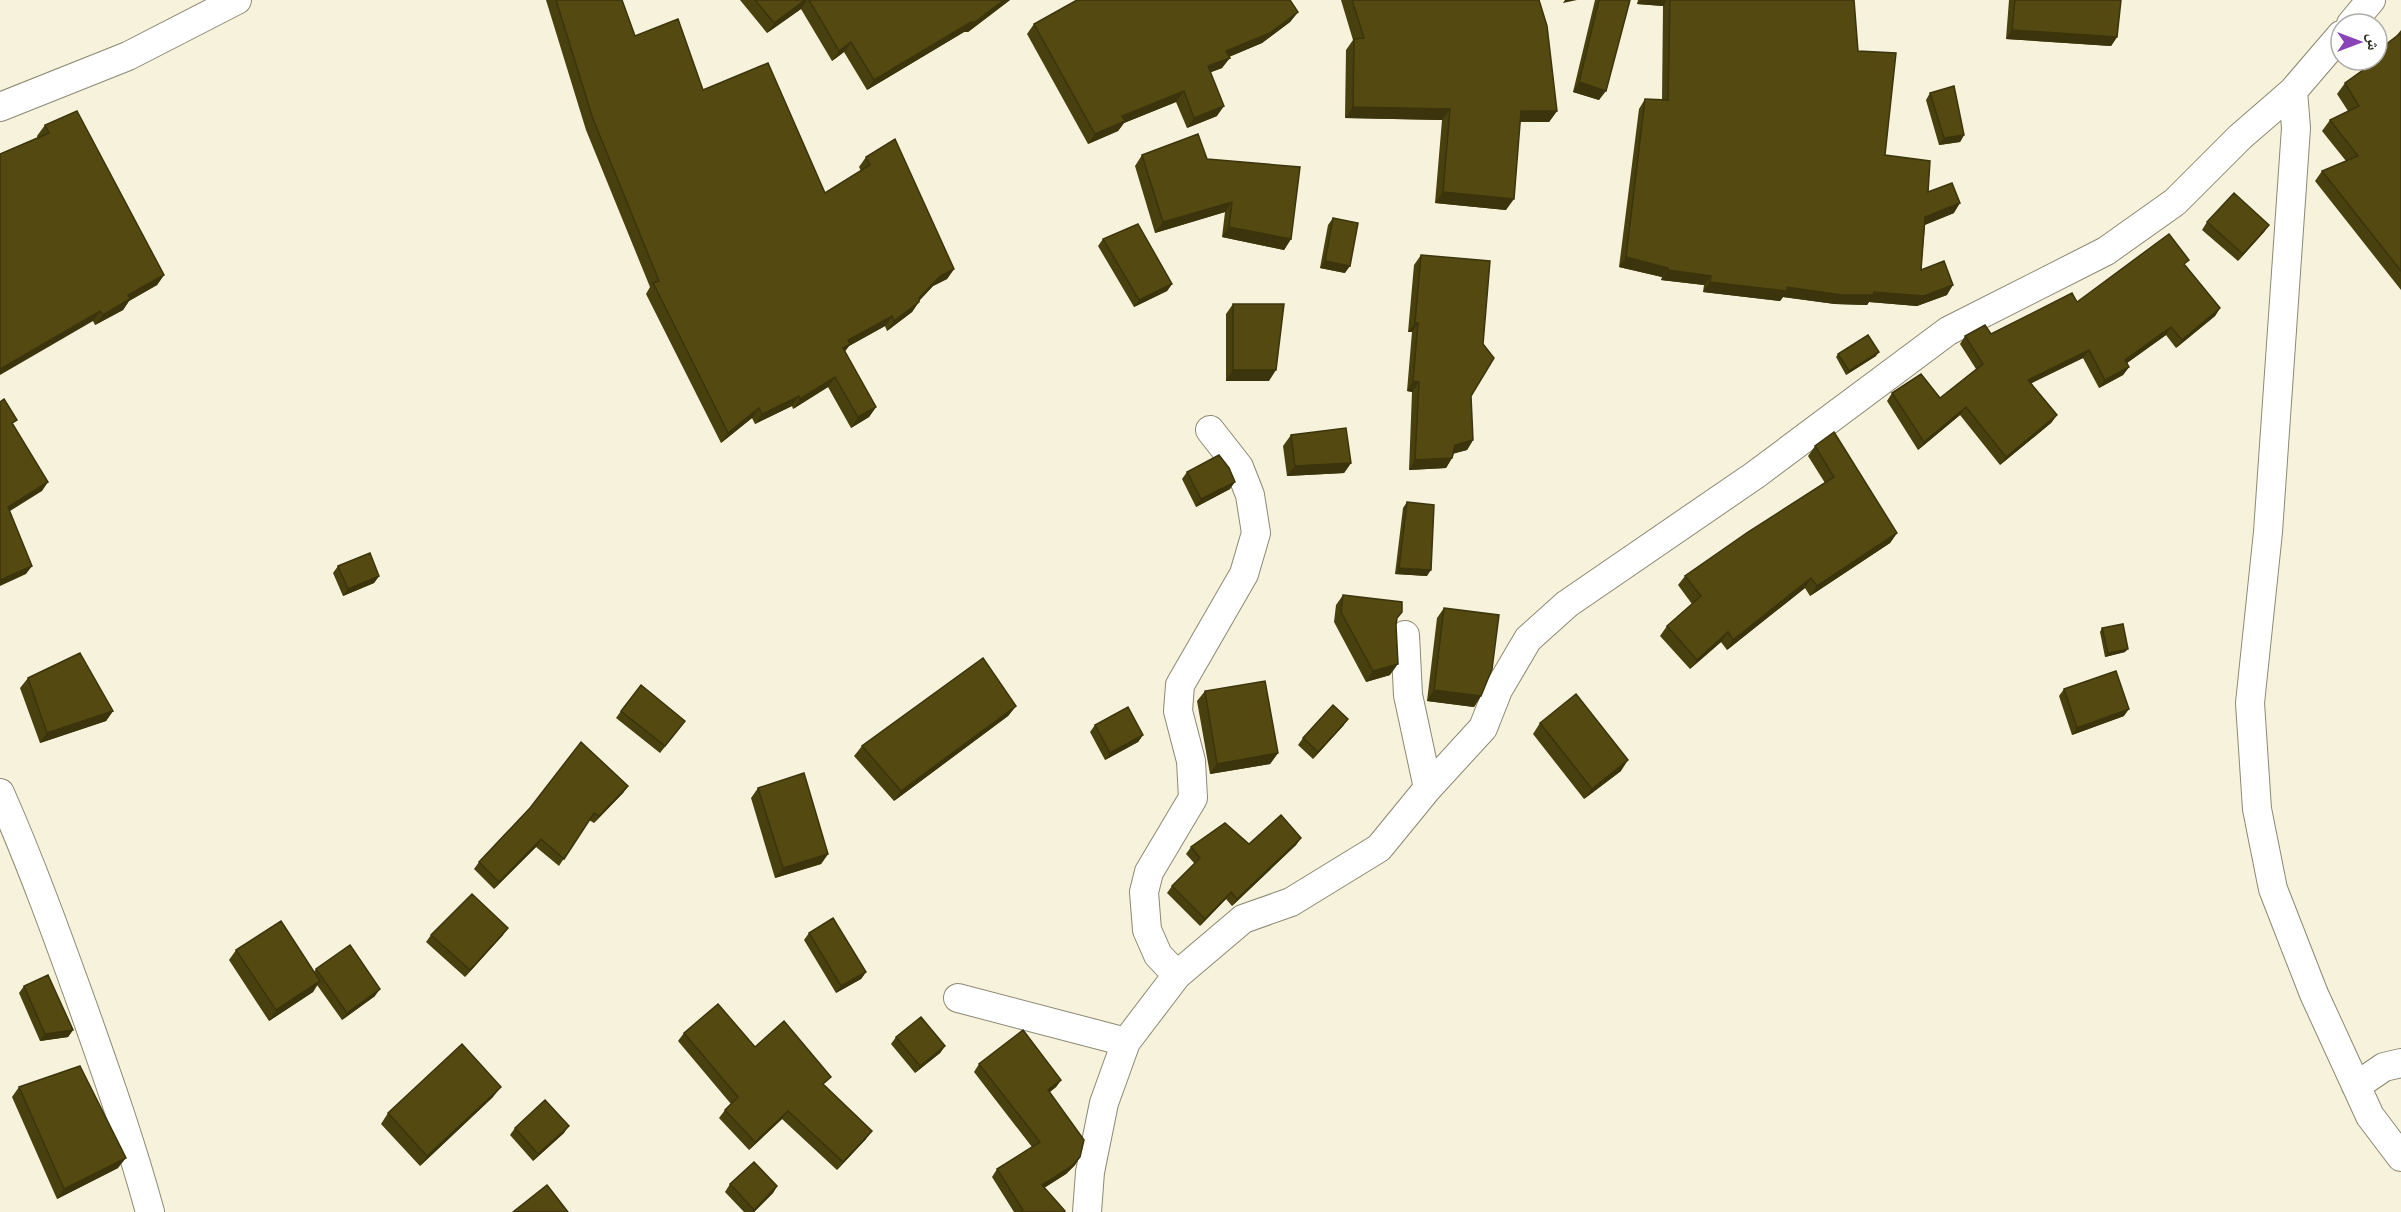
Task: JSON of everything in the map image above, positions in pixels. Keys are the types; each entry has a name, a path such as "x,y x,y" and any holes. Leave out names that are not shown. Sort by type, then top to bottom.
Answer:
{"street":[{"path":"0,108 128,56 237,0"},
{"path":"2362,12 2372,0"},
{"path":"1087,1212 1090,1172 1104,1103 1126,1042 1177,975 1243,919 1291,902 1379,848 1428,788 1483,728 1498,690 1528,639 1567,604 1755,475 1948,331 2106,251 2175,202 2240,137 2293,91 2329,49"},
{"path":"2293,91 2296,128 2280,381 2268,532 2250,703 2257,809 2273,889 2314,994 2370,1116 2401,1157"},
{"path":"1177,975 1158,955 1147,930 1144,892 1149,872 1193,798 1191,761 1178,711 1180,685 1244,574 1256,533 1250,495 1239,466 1210,430"},
{"path":"1405,635 1408,695 1428,788"},
{"path":"0,793 54,924 121,1116 150,1212"},
{"path":"958,998 1126,1042"},
{"path":"2356,1086 2384,1067 2401,1063"}],"building":[{"path":"556,0 622,0 635,36 678,19 703,90 768,63 825,193 870,165 866,157 895,139 954,269 940,276 919,298 919,302 894,321 892,316 848,340 850,344 843,348 876,407 858,417 835,377 800,399 799,396 762,414 759,408 728,433 653,283 659,281 593,119"},
{"path":"755,0 805,0 774,23"},
{"path":"809,0 1004,0 975,22 971,22 874,80 851,42 839,51"},
{"path":"1077,0 1290,0 1298,12 1270,33 1226,51 1230,58 1208,66 1224,106 1194,118 1184,91 1122,116 1125,121 1095,134 1034,24"},
{"path":"1352,0 1539,0 1547,26 1557,111 1521,111 1514,199 1443,192 1450,109 1353,107 1354,39 1364,38"},
{"path":"1599,0 1630,0 1606,91 1579,82"},
{"path":"1670,0 1854,0 1858,51 1896,53 1885,155 1930,161 1928,192 1952,183 1960,203 1925,217 1921,270 1944,261 1953,285 1924,296 1874,292 1873,295 1842,295 1787,287 1787,291 1710,282 1711,276 1668,270 1668,268 1626,257 1645,99 1668,100"},
{"path":"2015,0 2121,0 2117,37 2012,30"},
{"path":"2401,33 2401,271 2322,171 2358,156 2330,120 2359,106 2345,83 2360,72 2389,72 2389,42"},
{"path":"1954,86 1964,135 1944,138 1930,93"},
{"path":"77,111 164,275 128,295 130,299 103,315 100,311 0,369 0,154 49,133 45,125"},
{"path":"1198,134 1207,159 1300,167 1291,239 1229,227 1232,202 1163,222 1142,155"},
{"path":"2234,193 2269,225 2243,254 2207,222"},
{"path":"1333,218 1358,223 1350,266 1325,261"},
{"path":"1138,224 1172,284 1139,300 1103,239"},
{"path":"2169,234 2189,260 2184,264 2220,308 2182,340 2171,327 2125,360 2129,367 2105,380 2089,350 2028,380 2057,415 2006,457 1966,407 1924,442 1892,393 1921,374 1940,398 1983,364 1965,336 1985,325 1991,334 2072,293 2077,302"},
{"path":"1421,255 1490,261 1483,344 1494,358 1471,396 1473,440 1455,445 1452,458 1415,460 1419,382 1413,381"},
{"path":"1233,304 1284,304 1276,370 1233,370"},
{"path":"1868,335 1879,352 1849,371 1838,354"},
{"path":"4,399 17,420 12,423 48,482 8,507 32,566 0,580 0,402"},
{"path":"1346,428 1351,463 1295,466 1291,435"},
{"path":"1834,432 1897,533 1817,586 1811,578 1733,640 1728,632 1697,660 1667,626 1701,596 1685,576 1834,477 1815,446"},
{"path":"1219,455 1229,468 1235,482 1201,499 1187,472"},
{"path":"1407,502 1434,505 1431,570 1399,568"},
{"path":"370,553 379,576 348,589 338,566"},
{"path":"1343,595 1402,602 1402,612 1397,618 1396,625 1398,664 1373,671 1341,612"},
{"path":"1444,608 1499,615 1492,669 1481,696 1434,690"},
{"path":"2123,624 2128,649 2108,653 2102,628"},
{"path":"80,653 113,711 47,733 28,678"},
{"path":"983,658 1016,706 901,791 862,746"},
{"path":"2116,671 2129,709 2077,728 2064,689"},
{"path":"1265,681 1278,753 1217,764 1205,691"},
{"path":"641,685 685,721 665,746 621,711"},
{"path":"1576,694 1628,760 1592,789 1540,723"},
{"path":"1333,705 1348,719 1318,752 1303,738"},
{"path":"1128,707 1143,735 1110,753 1095,725"},
{"path":"581,742 628,786 599,816 594,813 564,859 541,839 499,882 479,862 530,808"},
{"path":"804,773 828,854 783,868 758,788"},
{"path":"1281,815 1301,838 1237,899 1231,892 1205,919 1172,886 1200,858 1191,847 1225,823 1249,844"},
{"path":"472,894 508,928 470,970 431,935"},
{"path":"833,918 866,972 841,986 809,933"},
{"path":"281,921 320,981 276,1010 236,950"},
{"path":"350,945 380,989 347,1013 316,969"},
{"path":"48,975 73,1030 45,1034 24,986"},
{"path":"718,1004 755,1047 784,1021 831,1077 823,1084 872,1131 843,1162 788,1111 755,1142 725,1110 738,1097 684,1033"},
{"path":"921,1017 945,1046 920,1066 896,1037"},
{"path":"1023,1030 1061,1080 1048,1090 1084,1140 1080,1157 1072,1166 1042,1185 1064,1212 1020,1212 1023,1210 997,1169 1040,1142 979,1064"},
{"path":"462,1044 501,1087 427,1156 388,1113"},
{"path":"80,1066 126,1158 64,1189 19,1087"},
{"path":"545,1100 569,1126 538,1154 515,1128"},
{"path":"754,1162 777,1186 754,1210 730,1184"},
{"path":"547,1185 568,1212 513,1212"}]}
